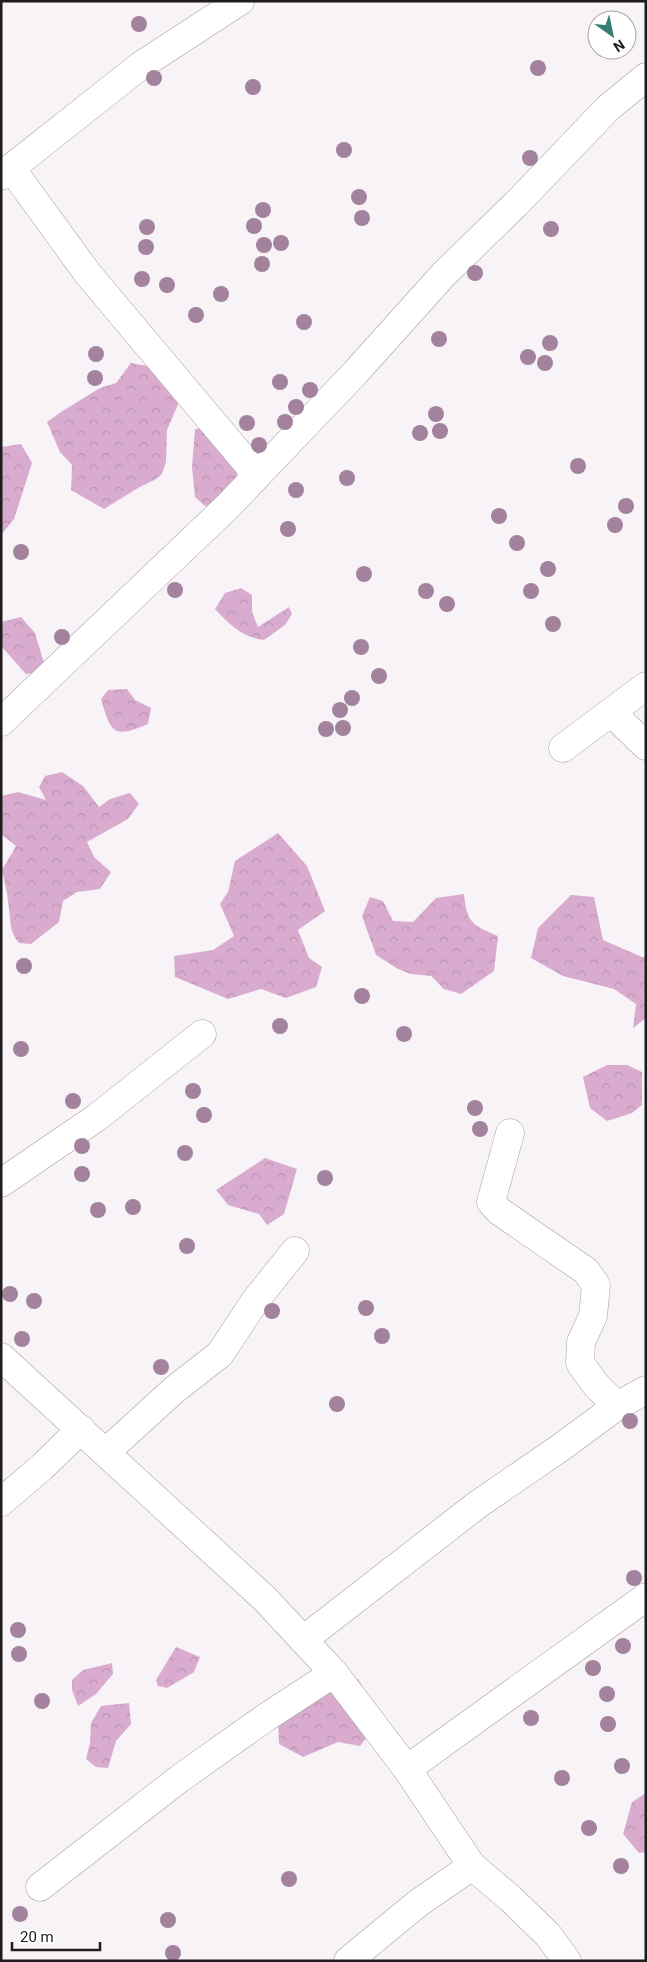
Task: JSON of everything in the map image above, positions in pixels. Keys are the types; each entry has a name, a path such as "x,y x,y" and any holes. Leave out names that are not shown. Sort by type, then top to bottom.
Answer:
{"street":[{"path":"240,1 140,66 6,172 88,274 257,475"},
{"path":"1,722 228,506 355,373 444,274 608,108 646,77"},
{"path":"563,748 646,686"},
{"path":"611,712 646,746"},
{"path":"1,1183 96,1118 202,1034"},
{"path":"510,1133 491,1202 499,1211 586,1271 596,1285 593,1316 581,1342 580,1363 596,1385 617,1406"},
{"path":"106,1452 174,1390 220,1354 255,1300 295,1251"},
{"path":"1,1357 265,1599 334,1673 407,1769 472,1866 510,1898 548,1935 568,1961"},
{"path":"303,1640 477,1505 617,1406 646,1390"},
{"path":"1,1502 42,1467 81,1429"},
{"path":"407,1769 646,1597"},
{"path":"40,1887 180,1779 265,1718 334,1673"},
{"path":"348,1961 417,1904 472,1866"}],"green space":[{"path":"131,363 147,366 174,387 179,402 167,430 166,462 162,474 104,509 71,490 72,465 60,452 47,422 100,388 116,383"},
{"path":"207,428 237,464 236,486 211,507 205,506 195,497 192,467 195,429"},
{"path":"21,444 32,463 14,519 1,535 1,447"},
{"path":"241,588 252,595 252,612 258,627 289,607 292,614 285,625 264,640 249,636 231,625 215,609 225,593"},
{"path":"21,617 35,633 44,663 34,673 26,674 1,646 1,622"},
{"path":"127,689 135,700 151,708 148,724 136,729 120,732 111,726 101,699 108,690"},
{"path":"62,772 83,786 99,807 110,799 130,793 139,804 128,819 87,842 94,857 111,872 100,889 77,892 63,901 59,922 31,944 19,943 11,928 2,870 16,846 1,834 1,796 18,792 46,800 39,787 45,776"},
{"path":"278,833 307,866 325,911 298,930 309,958 322,967 316,987 286,998 261,989 228,999 175,977 174,956 213,950 234,936 220,904 228,892 235,861"},
{"path":"464,894 467,911 472,922 498,936 494,971 461,994 444,989 431,976 411,974 398,969 376,955 362,916 370,897 383,901 393,921 413,922 436,898"},
{"path":"571,895 594,897 603,940 646,957 646,1018 633,1028 636,1004 614,989 563,976 531,958 538,928"},
{"path":"607,1065 627,1065 642,1072 642,1105 632,1113 607,1121 590,1108 583,1077"},
{"path":"265,1158 297,1169 284,1214 267,1225 259,1214 228,1205 216,1190"},
{"path":"176,1647 200,1657 194,1672 167,1688 158,1686 156,1680"},
{"path":"112,1663 113,1674 96,1694 78,1706 72,1690 72,1680 83,1670"},
{"path":"319,1677 358,1679 381,1719 360,1746 338,1742 303,1757 279,1744 278,1720"},
{"path":"129,1703 131,1724 116,1741 108,1768 96,1767 86,1759 90,1743 91,1723 101,1706"},
{"path":"646,1793 646,1852 639,1853 623,1834 632,1802"}]}
